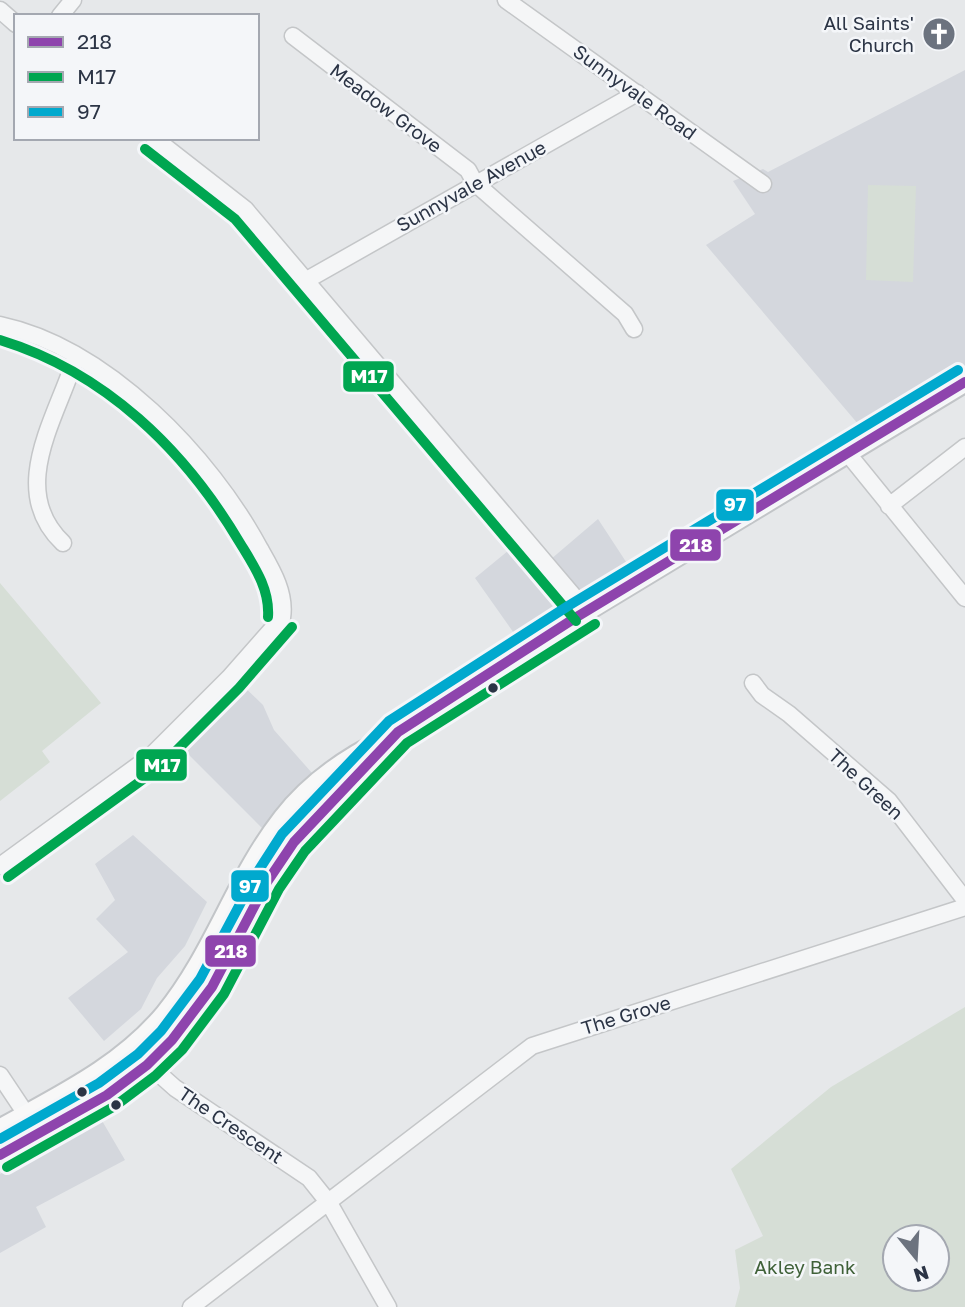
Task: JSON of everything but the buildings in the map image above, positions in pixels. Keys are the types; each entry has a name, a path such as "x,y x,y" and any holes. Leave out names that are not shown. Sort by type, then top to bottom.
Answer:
{"main road":[{"path":"0,1129 89,1079 130,1048 165,1014 183,990 282,819 314,785 338,766 398,732 587,612 965,382"},
{"path":"0,1154 107,1095 147,1065 172,1040 212,987 267,882 294,842 398,732"}],"street":[{"path":"62,14 74,0"},
{"name":"Sunnyvale Road","path":"506,0 763,184"},
{"path":"0,10 14,22"},
{"name":"Meadow Grove","path":"293,36 468,170 475,183 625,314 634,329"},
{"name":"Sunnyvale Avenue","path":"305,281 637,93"},
{"path":"157,140 245,209 587,612"},
{"path":"0,325 39,336 76,356 147,407 220,482 271,569 283,601 282,618 229,678 151,756 0,866"},
{"path":"63,543 49,530 35,496 43,441 76,356"},
{"path":"889,506 965,447"},
{"path":"849,455 965,598"},
{"name":"The Green","path":"753,683 762,695 789,714 889,801 965,900"},
{"name":"The Grove","path":"191,1307 329,1203 507,1062 532,1046 965,907"},
{"name":"The Crescent","path":"130,1048 147,1065 208,1111 309,1178 329,1203 388,1307"},
{"path":"0,1075 40,1134"}],"shaded area":[{"path":"965,70 965,369 864,431 706,245 755,214 733,181 763,169 768,172"},
{"path":"598,519 634,574 521,643 475,578 515,545 537,571"},
{"path":"237,680 263,705 274,730 312,773 264,830 176,742"},
{"path":"133,835 207,902 185,946 157,978 141,1009 104,1041 68,998 128,952 96,919 115,900 95,864"},
{"path":"101,1119 125,1160 36,1207 46,1227 0,1253 0,1174"}],"green space":[{"path":"868,185 916,186 913,282 866,280"},
{"path":"0,583 101,703 42,751 50,762 0,801"},
{"name":"Akley Bank","path":"965,1007 965,1307 735,1307 740,1288 735,1250 763,1236 731,1169 831,1087"}],"transit line":[{"name":"M17","path":"145,149 235,219 576,621"},
{"name":"M17","path":"0,340 38,354 74,372 108,394 168,446 218,509 251,560 264,587 268,617"},
{"name":"97","path":"0,1139 99,1083 138,1054 161,1031 200,979 255,876 282,834 389,721 568,606 958,370"},
{"name":"218","path":"0,1155 107,1095 147,1065 172,1040 212,987 267,882 294,842 398,732 575,618 965,382"},
{"name":"M17","path":"7,1167 115,1106 155,1076 182,1050 224,994 279,889 305,851 407,743 595,624"},
{"name":"M17","path":"8,877 160,767 239,688 292,627"}],"place":[{"name":"All Saints' Church","path":"939,34"}]}
